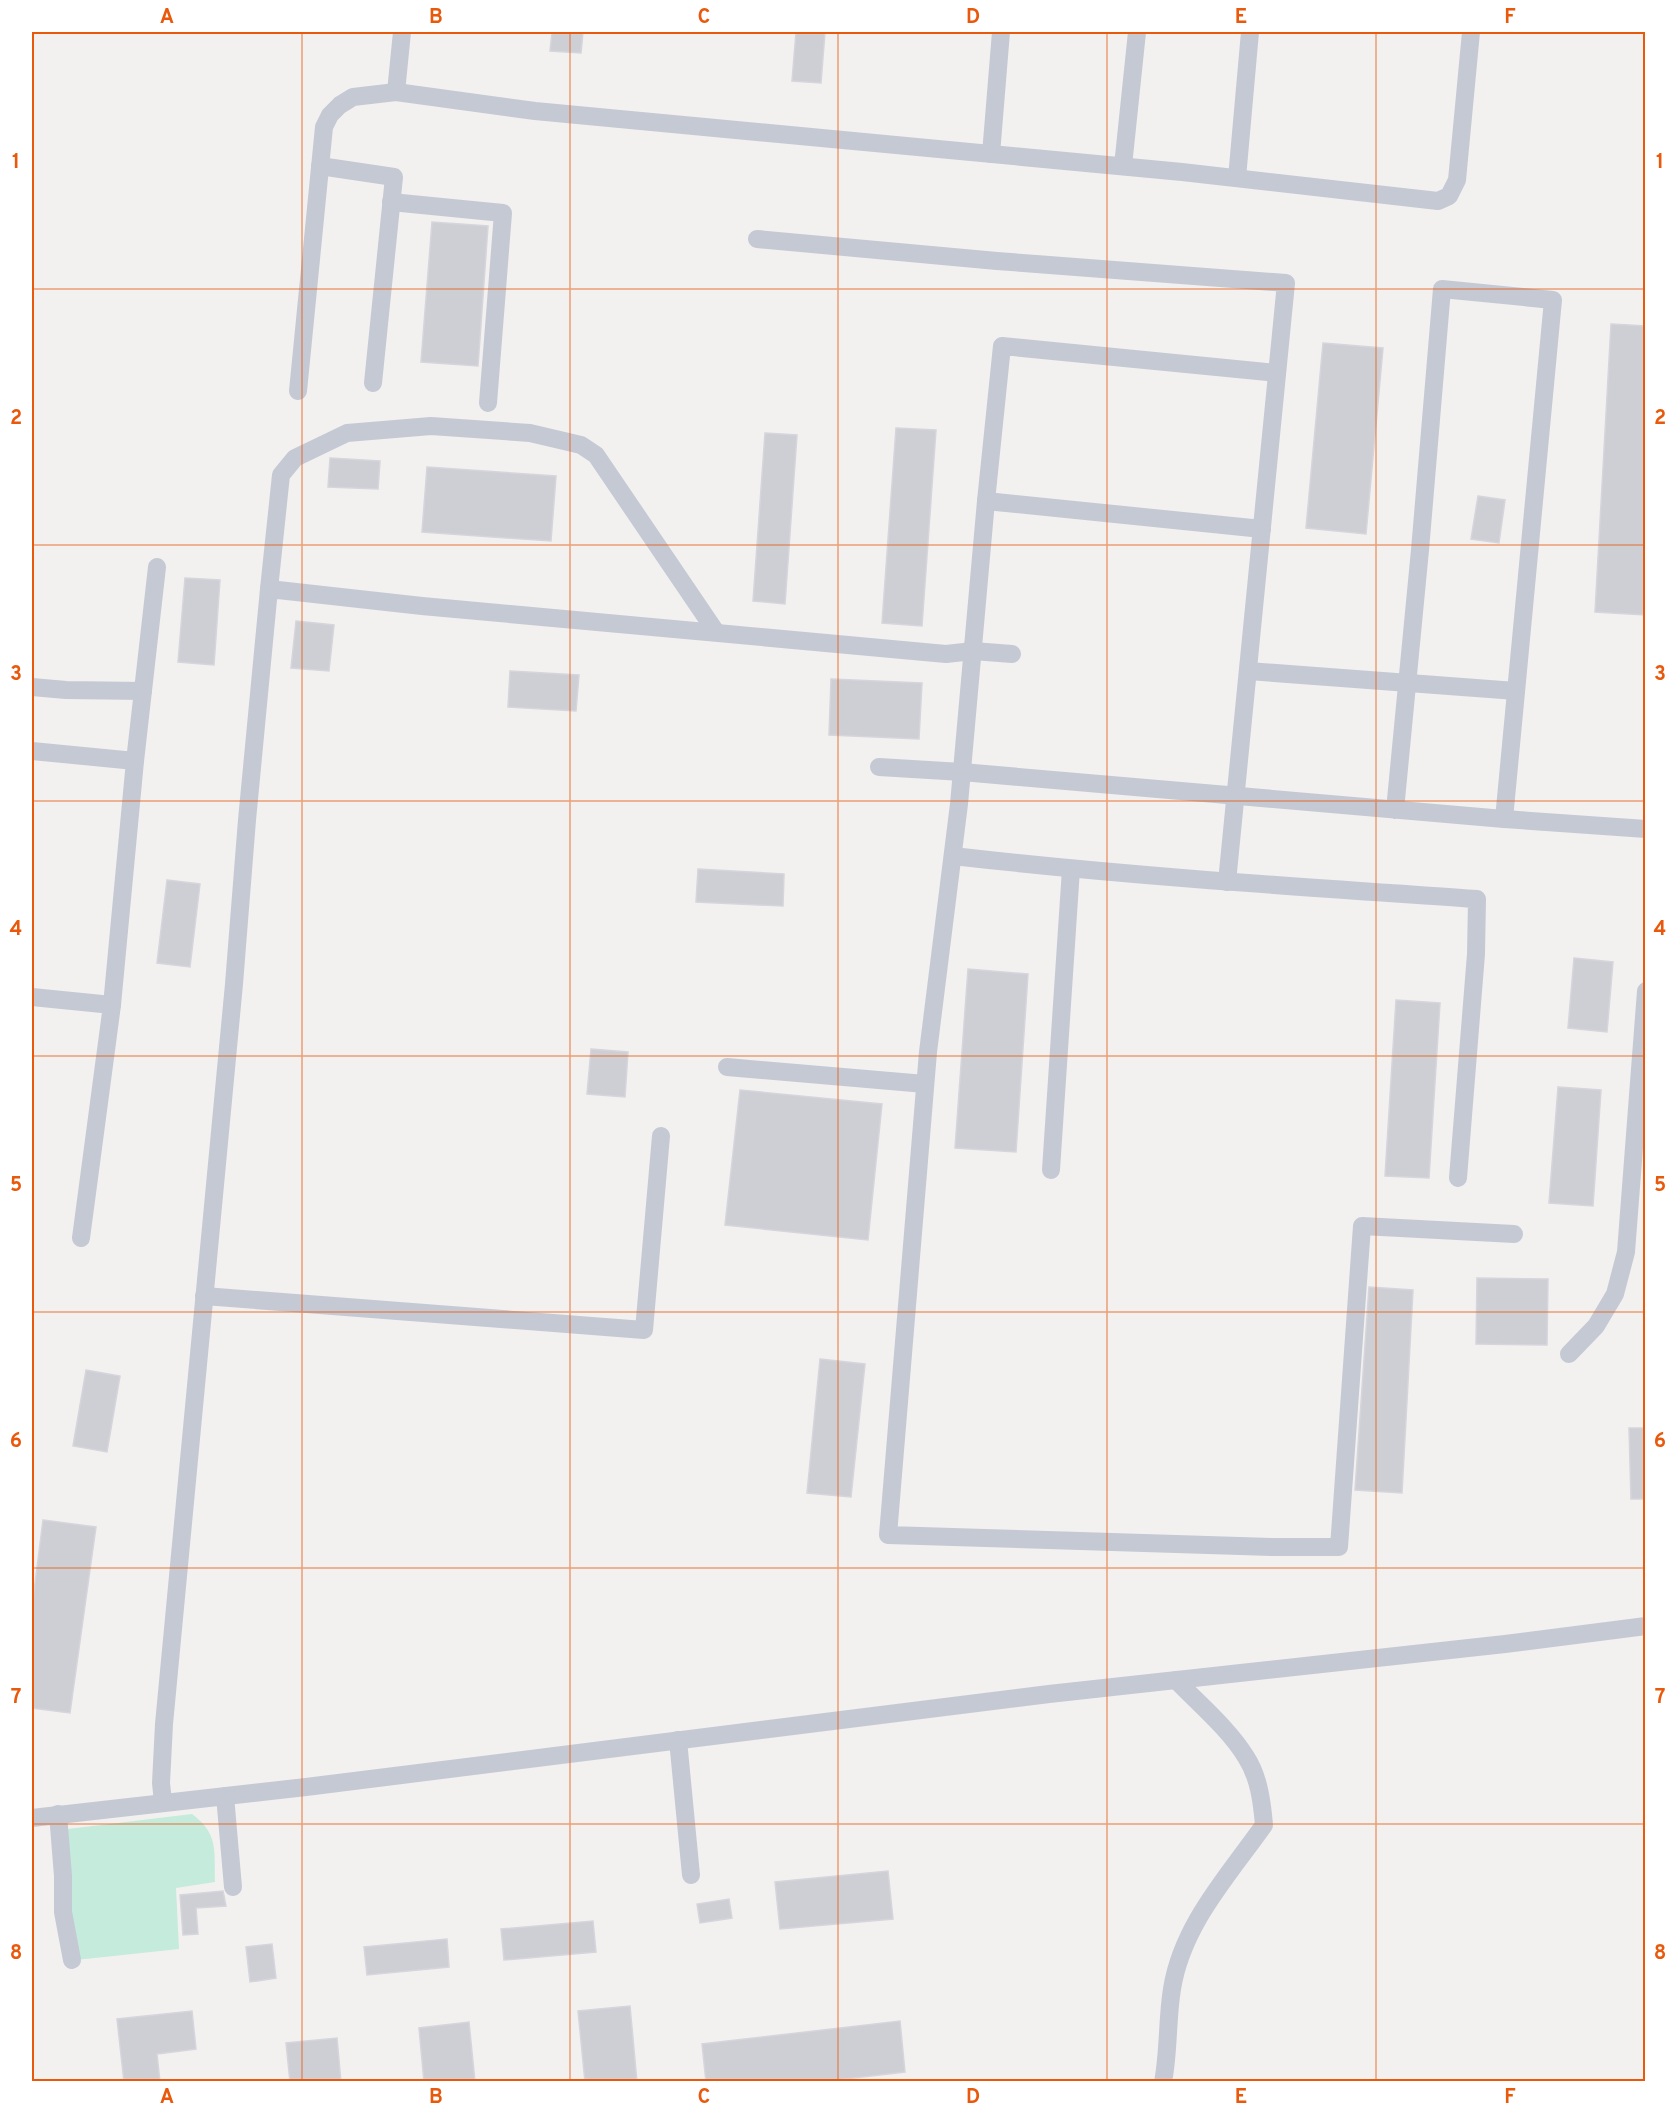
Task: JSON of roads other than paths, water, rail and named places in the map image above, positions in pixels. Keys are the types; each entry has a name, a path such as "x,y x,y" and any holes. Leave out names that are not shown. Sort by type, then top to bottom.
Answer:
{"street":[{"path":"396,92 402,32"},
{"path":"991,154 1001,32"},
{"path":"1123,166 1137,32"},
{"path":"1237,178 1250,32"},
{"path":"298,391 324,127 330,115 353,97 396,92 535,111 1123,166 1438,201 1449,196 1457,180 1471,32"},
{"path":"321,166 393,177 373,383"},
{"path":"391,202 502,213 488,403"},
{"path":"757,239 997,261 1286,283 1227,882"},
{"path":"1395,810 1442,288 1553,300 1504,819"},
{"path":"1277,373 1002,346 962,772 926,1084 888,1535 1272,1547 1339,1546 1362,1226 1514,1234"},
{"path":"163,1802 161,1783 164,1724 234,984 268,589 281,475 294,458 347,433 431,426 530,433 582,445 596,455 716,632"},
{"path":"986,501 1262,529"},
{"path":"81,1238 112,1005 135,761 157,567"},
{"path":"268,589 422,606 946,654 973,651 1012,654"},
{"path":"1248,671 1516,692"},
{"path":"32,687 143,691"},
{"path":"32,751 135,761"},
{"path":"879,767 1646,829"},
{"path":"953,856 1227,882 1477,899 1476,954 1458,1178"},
{"path":"1051,1170 1071,869"},
{"path":"1569,1354 1596,1326 1616,1294 1626,1252 1646,991"},
{"path":"32,997 112,1005"},
{"path":"727,1067 926,1084"},
{"path":"204,1296 644,1330 661,1136"},
{"path":"32,1818 306,1788 678,1740 1646,1626"},
{"path":"1163,2082 1172,1989 1181,1950 1212,1896 1264,1825 1262,1804 1254,1773 1247,1757 1176,1680"},
{"path":"678,1740 691,1875"},
{"path":"225,1796 233,1887"},
{"path":"58,1814 63,1876 63,1912 72,1960"}]}
